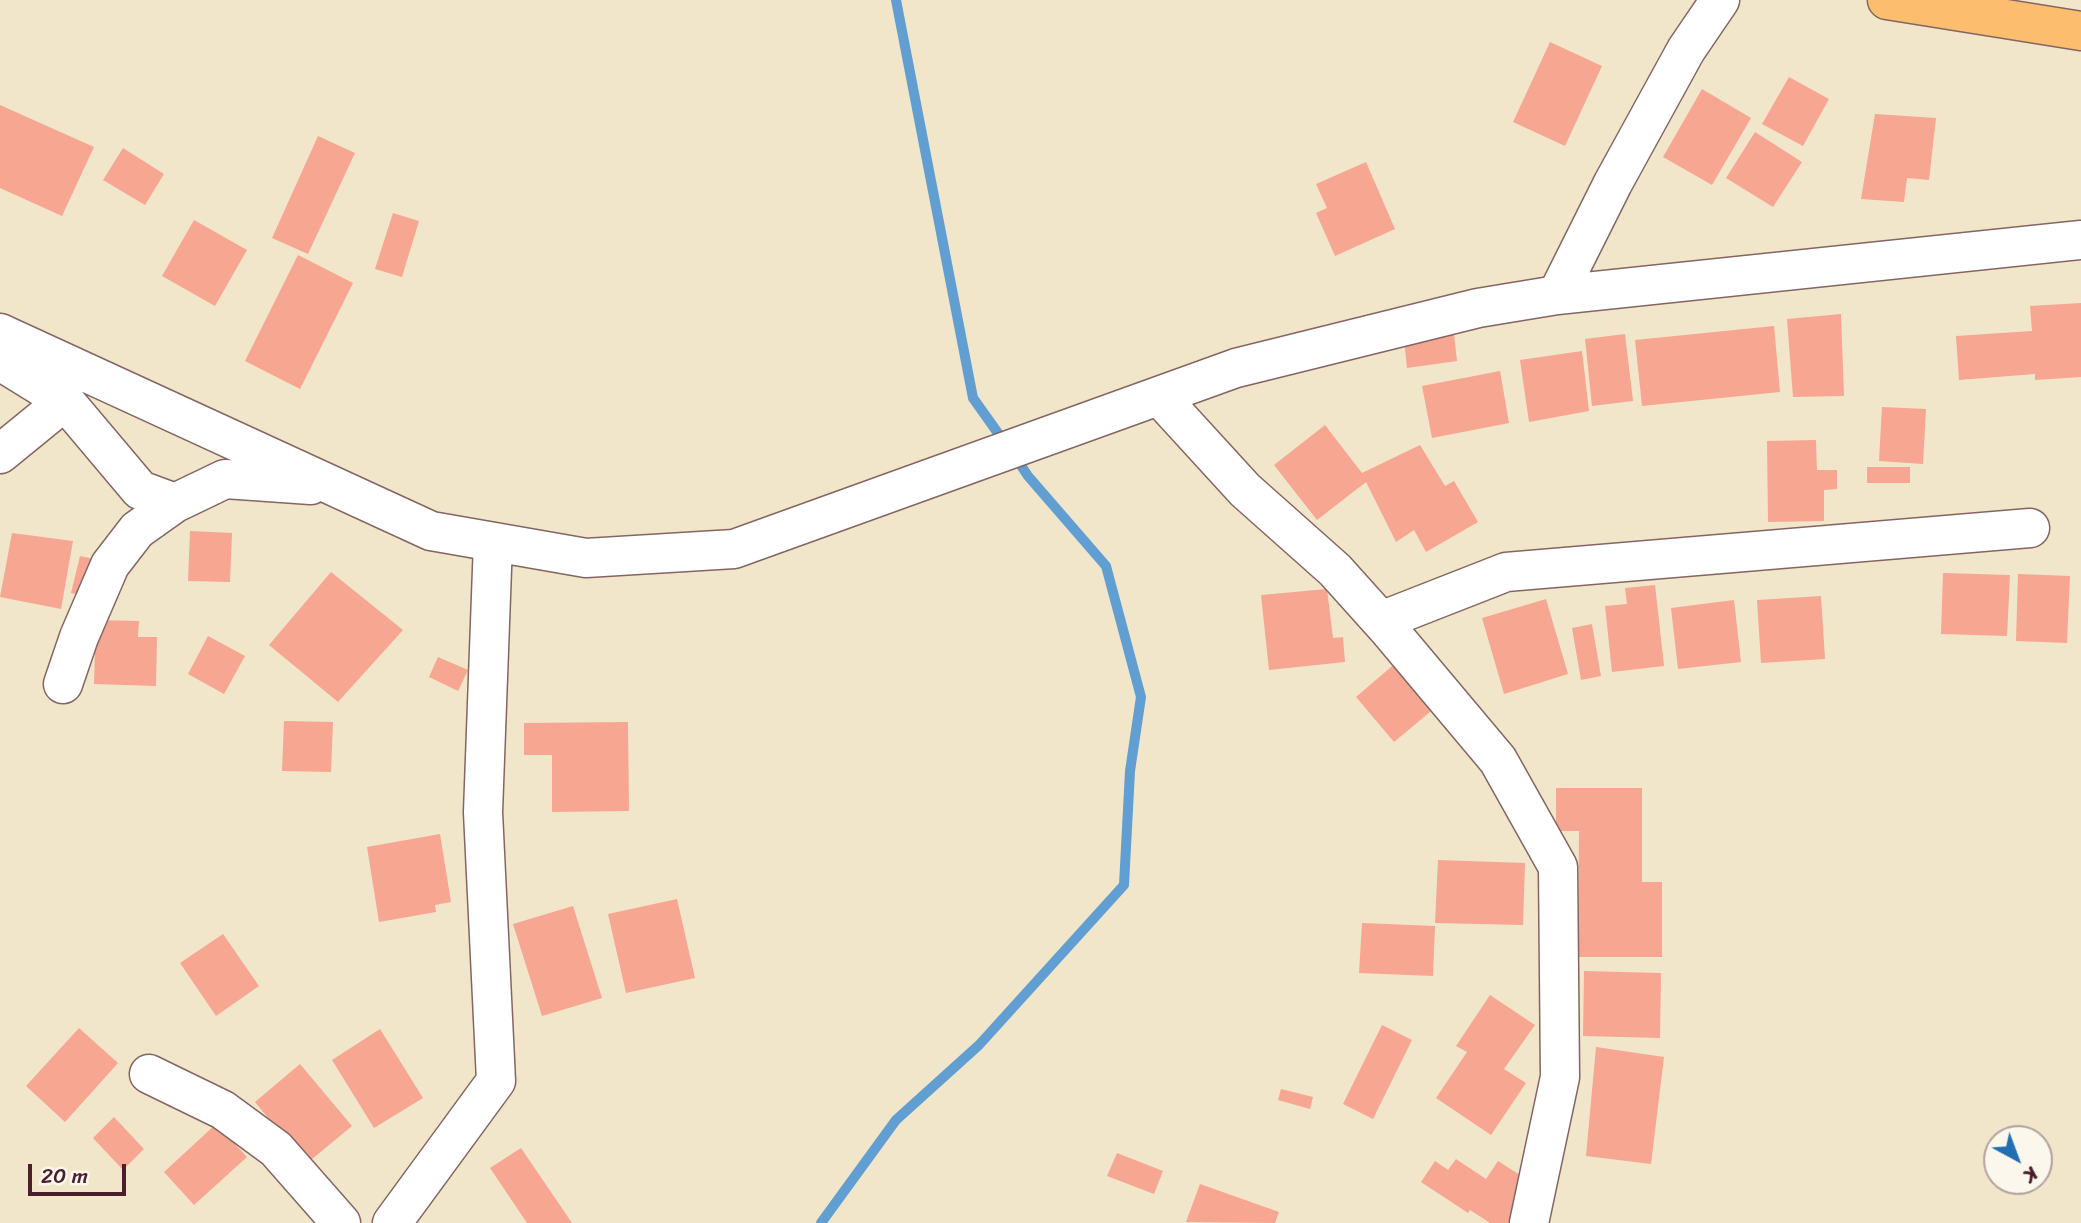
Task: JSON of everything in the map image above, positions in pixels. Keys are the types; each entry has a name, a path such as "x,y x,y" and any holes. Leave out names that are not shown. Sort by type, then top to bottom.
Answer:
{"highway":[{"path":"1887,0 2081,31"}],"street":[{"path":"1557,295 1613,183 1686,50 1720,0"},
{"path":"0,333 431,531 586,558 734,549 1236,368 1478,308 1557,295 2081,240"},
{"path":"0,361 65,401 140,490 175,503"},
{"path":"1159,396 1245,489 1335,570 1388,629 1498,760 1558,867 1560,1077 1529,1223"},
{"path":"0,454 65,401"},
{"path":"63,684 79,637 110,565 137,530 175,503 225,479 334,487"},
{"path":"1388,629 1391,617 1506,572 2030,528"},
{"path":"392,1223 496,1081 483,812 493,542"},
{"path":"149,1074 223,1111 276,1149 341,1223"}],"building":[{"path":"1550,42 1602,66 1565,146 1513,122"},
{"path":"1789,77 1829,99 1803,146 1762,124"},
{"path":"1702,89 1751,118 1712,185 1663,157"},
{"path":"0,105 94,147 62,216 0,188"},
{"path":"1875,114 1936,118 1929,180 1907,178 1904,202 1861,199"},
{"path":"1755,132 1802,162 1773,207 1726,178"},
{"path":"318,136 355,153 308,254 272,238"},
{"path":"123,148 164,174 145,205 103,180"},
{"path":"1366,162 1395,229 1335,256 1316,213 1327,208 1316,184"},
{"path":"393,213 419,221 402,277 375,269"},
{"path":"194,220 247,250 215,306 162,276"},
{"path":"298,255 353,283 300,389 245,361"},
{"path":"2081,303 2081,377 2035,380 2035,374 1959,380 1956,336 2032,331 2030,306"},
{"path":"1841,314 1844,396 1793,397 1787,319"},
{"path":"1774,326 1780,392 1642,406 1635,340"},
{"path":"1454,334 1457,361 1407,368 1404,339"},
{"path":"1625,334 1633,401 1592,406 1585,339"},
{"path":"1582,351 1589,411 1529,422 1520,360"},
{"path":"1500,371 1509,423 1432,438 1422,386"},
{"path":"1882,407 1926,409 1923,464 1879,461"},
{"path":"1325,425 1362,473 1420,445 1445,486 1454,481 1478,522 1426,552 1414,530 1396,542 1366,482 1317,520 1274,465"},
{"path":"1816,440 1817,470 1837,470 1837,489 1824,490 1824,521 1768,522 1767,441"},
{"path":"1867,467 1910,467 1910,483 1867,483"},
{"path":"190,531 232,533 230,582 188,581"},
{"path":"12,533 73,541 61,609 0,597"},
{"path":"80,556 104,561 95,599 71,593"},
{"path":"331,572 403,630 338,702 269,645"},
{"path":"1943,573 2010,575 2007,636 1941,634"},
{"path":"2018,574 2070,576 2067,643 2016,641"},
{"path":"1655,585 1664,666 1612,672 1605,606 1627,604 1625,588"},
{"path":"1327,589 1333,638 1343,637 1345,662 1269,670 1261,595"},
{"path":"1821,596 1825,659 1761,663 1757,600"},
{"path":"1546,599 1568,674 1504,694 1482,618"},
{"path":"1734,600 1741,662 1678,669 1671,608"},
{"path":"96,620 139,621 138,637 157,637 156,686 94,684"},
{"path":"1592,624 1601,676 1581,680 1572,628"},
{"path":"208,636 245,656 224,694 188,674"},
{"path":"438,657 468,670 458,691 429,677"},
{"path":"1398,661 1436,707 1394,742 1356,697"},
{"path":"284,721 333,722 331,772 282,771"},
{"path":"628,722 629,811 552,812 552,755 524,755 524,723"},
{"path":"1556,788 1642,788 1642,882 1662,882 1662,957 1578,957 1579,831 1556,831"},
{"path":"440,834 451,902 435,905 436,912 379,922 367,847"},
{"path":"1438,860 1525,863 1523,925 1435,923"},
{"path":"677,899 695,978 626,993 608,914"},
{"path":"573,906 602,998 542,1016 513,924"},
{"path":"1362,923 1435,926 1433,976 1359,973"},
{"path":"223,934 259,986 216,1016 180,963"},
{"path":"1584,971 1661,973 1660,1038 1583,1036"},
{"path":"1490,995 1535,1025 1504,1069 1526,1083 1491,1135 1436,1098 1467,1052 1456,1046"},
{"path":"1382,1025 1412,1040 1373,1119 1343,1104"},
{"path":"79,1028 118,1063 65,1122 26,1086"},
{"path":"380,1029 423,1098 374,1128 332,1060"},
{"path":"1596,1047 1664,1057 1651,1164 1586,1156"},
{"path":"300,1064 352,1126 306,1164 255,1102"},
{"path":"1281,1089 1313,1097 1310,1109 1278,1100"},
{"path":"114,1117 144,1149 123,1170 93,1138"},
{"path":"216,1124 247,1157 194,1205 164,1172"},
{"path":"521,1148 572,1223 527,1223 490,1168"},
{"path":"1117,1153 1163,1171 1154,1194 1107,1176"},
{"path":"1456,1159 1486,1179 1498,1161 1534,1184 1508,1223 1490,1223 1470,1210 1468,1213 1421,1182 1435,1161 1448,1170"},
{"path":"1200,1184 1279,1212 1275,1223 1186,1222"}],"waterway":[{"path":"896,0 973,398 1005,443"},
{"path":"821,1223 896,1120 979,1045 1124,885 1130,771 1141,697 1106,566 1028,476 1014,455"}]}
